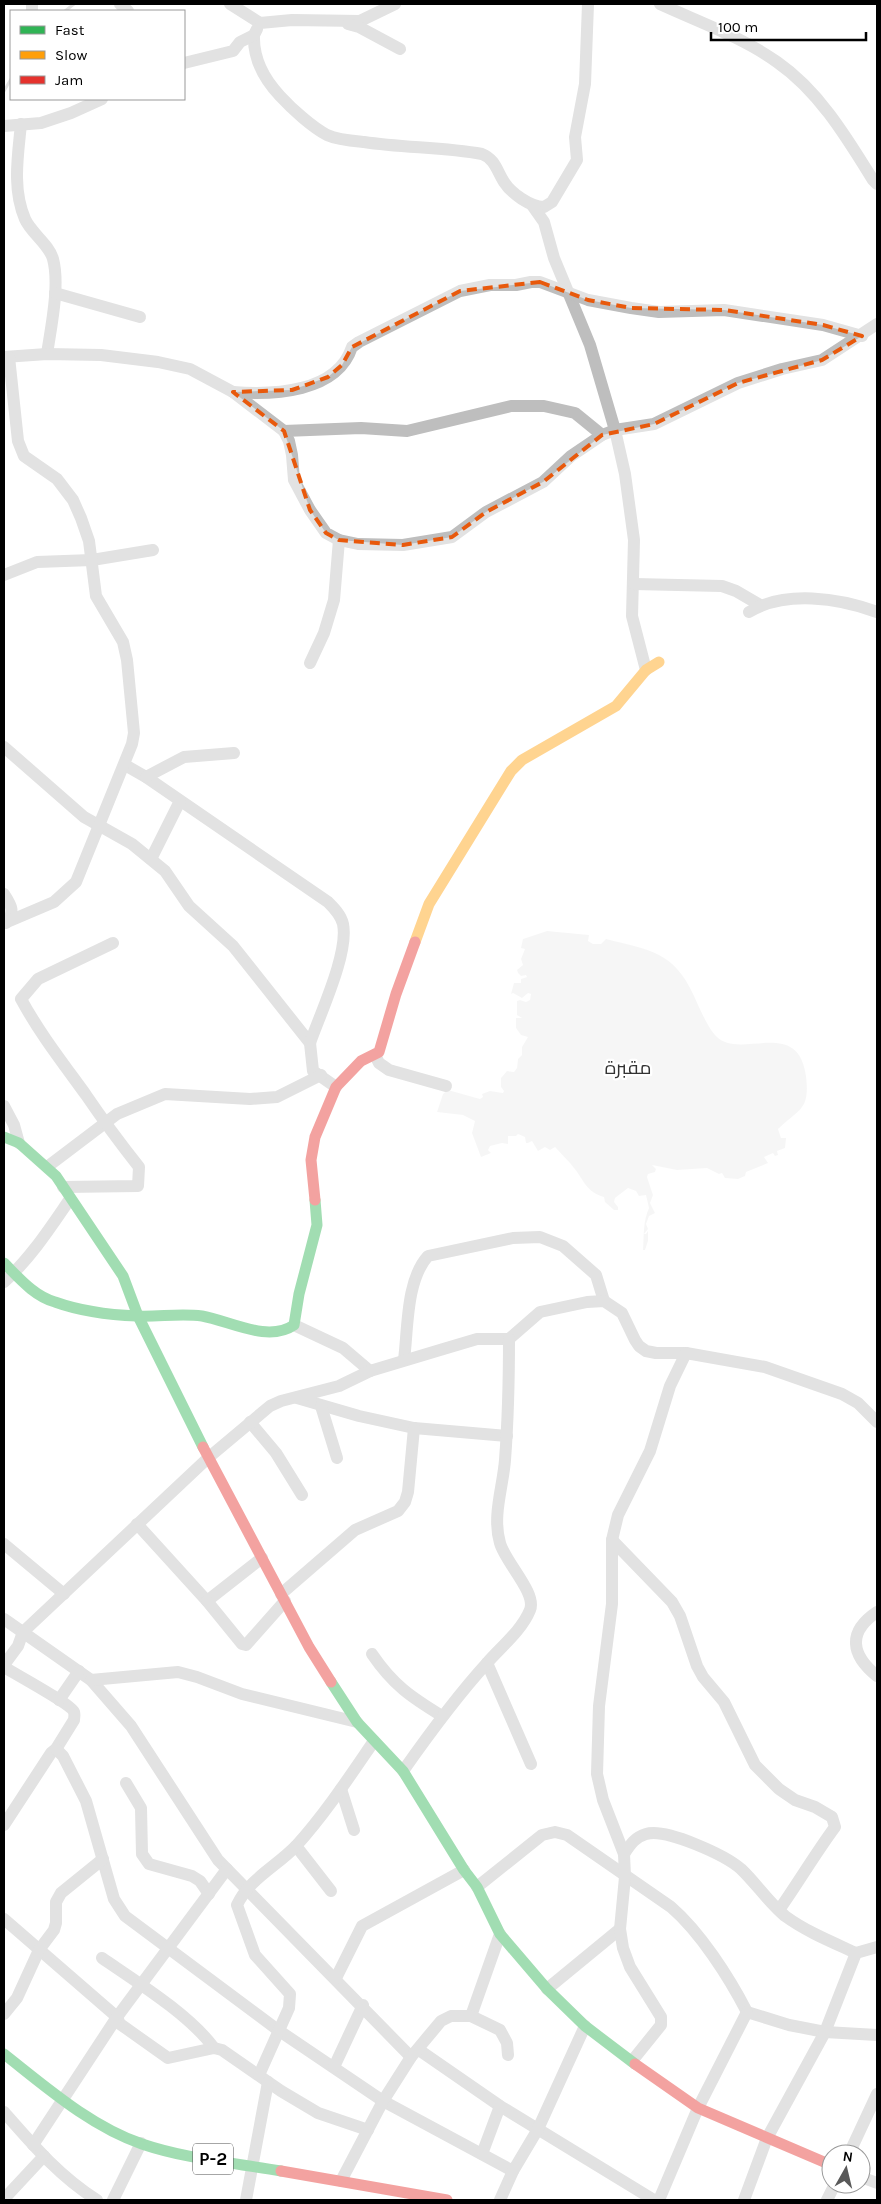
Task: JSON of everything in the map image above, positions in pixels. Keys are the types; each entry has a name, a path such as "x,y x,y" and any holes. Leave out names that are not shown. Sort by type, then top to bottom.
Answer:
{"main road":[{"path":"4,1263 34,1291 48,1300 138,1316 177,1314 209,1318 276,1333 288,1331 294,1325 298,1294 317,1225 311,1160 315,1137 336,1087 361,1061 375,1055 382,1045 396,994 429,904 511,771 522,760 616,706 646,670 659,662"},
{"path":"4,1137 19,1143 56,1176 124,1276 138,1316 208,1458 309,1647 356,1722 403,1771 476,1887 500,1934 547,1989 585,2026 698,2108 821,2161"},
{"name":"P-2","path":"4,2054 63,2099 97,2121 141,2143 177,2152 341,2181 381,2194 447,2200"}],"street":[{"path":"230,4 260,23 292,20 360,21 395,4"},
{"path":"545,226 552,202 577,160 575,137 585,84 588,4"},
{"path":"660,4 752,47 777,62 813,95 846,138 877,184"},
{"path":"341,22 359,28 400,49"},
{"path":"260,23 254,35 254,47 256,58 268,83 318,130 330,136 389,146 488,156 494,162 504,183 532,205 545,226 554,258 590,345 615,430 632,516 634,584 632,616 646,670"},
{"path":"233,51 240,42 254,35"},
{"path":"185,63 233,51 243,51 256,58"},
{"path":"4,126 41,123 71,113 100,100"},
{"path":"21,124 17,180 25,219 51,253 54,260 55,293 46,354"},
{"path":"532,205 544,207 552,202"},
{"path":"233,392 260,394 292,390 328,377 342,365 352,347 460,291 490,285 516,285 540,282 588,300 631,308 659,312 724,310 823,325 862,336"},
{"path":"55,293 140,316"},
{"path":"6,923 54,902 76,882 124,765 134,733 127,660 123,642 96,596 89,541 74,500 57,478 24,456 18,441 6,357 46,354 101,355 158,362 190,369 233,392 284,431 292,454 294,480 310,510 326,533 339,540 358,544 403,545 452,537 486,512 543,482 571,456 602,435 615,430 654,424 738,383 782,369 822,360 862,336 877,324"},
{"path":"284,431 361,428 407,431 511,406 544,406 575,414 602,435"},
{"path":"310,663 324,634 334,600 339,540"},
{"path":"4,574 38,562 92,560 153,550"},
{"path":"634,584 722,586 736,591 760,605"},
{"path":"749,612 760,605 789,599 839,602 877,612"},
{"path":"4,747 84,817 132,844 165,871 189,906 233,946 310,1043"},
{"path":"146,777 184,756 234,753"},
{"path":"124,765 146,777 328,902 337,911 344,933 337,970 310,1043 312,1068 336,1087"},
{"path":"150,859 180,801"},
{"path":"4,894 12,906 12,914 6,923"},
{"path":"63,1188 138,1186 139,1167 104,1123 39,1032 21,999 38,979 113,943"},
{"path":"375,1055 379,1063 389,1070 446,1086"},
{"path":"47,1167 104,1123 129,1108 149,1102 165,1094 196,1094 250,1099 278,1097 321,1075"},
{"path":"4,1106 14,1125 19,1143"},
{"path":"4,1282 14,1273 46,1234 70,1199"},
{"path":"404,1360 413,1288 421,1264 428,1256 513,1238 540,1237 562,1246 596,1275 604,1301"},
{"path":"4,1825 9,1807 56,1749 74,1720 74,1711 60,1700 4,1666 18,1646 23,1632 208,1458 270,1406 339,1386 370,1371 477,1339 509,1339 540,1312 587,1302 604,1301 622,1313 635,1340 646,1351 686,1353 765,1367 814,1384 858,1403 877,1422"},
{"path":"294,1325 343,1348 370,1371"},
{"path":"403,1771 442,1716 518,1628 530,1610 532,1601 507,1561 500,1544 498,1510 507,1436 509,1339"},
{"path":"632,2061 661,2025 660,2017 630,1967 623,1948 620,1929 625,1877 624,1854 603,1800 597,1774 599,1706 612,1604 612,1540 618,1515 650,1451 670,1386 686,1353"},
{"path":"297,1398 359,1416 414,1428 507,1436"},
{"path":"321,1406 337,1458"},
{"path":"250,1422 276,1453 302,1495"},
{"path":"138,1524 207,1601 242,1644 246,1645 283,1597 355,1530 398,1511 408,1492 414,1428"},
{"path":"612,1540 672,1602 680,1616 697,1666 703,1677 724,1702 755,1765 779,1789 795,1800 815,1807 832,1817 835,1827 812,1858 800,1881 779,1910"},
{"path":"6,1550 64,1594"},
{"path":"207,1601 262,1558"},
{"path":"877,1612 865,1620 858,1631 856,1647 858,1657 877,1676"},
{"path":"4,1619 91,1680 131,1726 207,1844 227,1869 362,2005 415,2053 654,2200"},
{"path":"372,1654 397,1686 442,1716"},
{"path":"487,1663 531,1764"},
{"path":"60,1700 79,1671"},
{"path":"91,1680 178,1672 242,1694 356,1722"},
{"path":"246,2200 263,2079 278,2030 289,2008 290,1994 256,1955 245,1925 237,1911 237,1905 246,1889 296,1846 341,1789 374,1741"},
{"path":"56,1749 63,1756 86,1802 114,1899 125,1916 278,2030 383,2101 513,2171"},
{"path":"126,1783 141,1808 140,1844 142,1854 149,1864 192,1876 200,1881 209,1894"},
{"path":"341,1789 354,1830"},
{"path":"476,1887 542,1835 555,1832 567,1835 625,1877 671,1907 682,1917 731,1982 747,2012 789,2026 825,2032 877,2035"},
{"path":"624,1854 638,1837 648,1833 658,1833 674,1837 725,1858 740,1868 779,1910 808,1930 856,1953 877,1947"},
{"path":"296,1846 331,1891"},
{"path":"4,2014 18,1998 39,1950 54,1930 56,1902 61,1893 103,1859"},
{"path":"33,2145 117,2017 227,1869"},
{"path":"336,1978 362,1926 464,1870"},
{"path":"4,1920 117,2017 120,2024 168,2058 214,2048"},
{"path":"547,1989 620,1929"},
{"path":"471,2016 500,1934"},
{"path":"744,2200 767,2138 825,2032 856,1953"},
{"path":"102,1958 141,1985 203,2033 214,2048 228,2054 263,2079 318,2113 368,2130"},
{"path":"334,2067 362,2005"},
{"path":"659,2200 698,2108 747,2012"},
{"path":"341,2181 383,2101 415,2053 440,2022 446,2018 471,2016 500,2030 508,2043 508,2055"},
{"path":"500,2200 513,2171 538,2130 585,2026"},
{"path":"854,2144 877,2094"},
{"path":"482,2154 500,2106"},
{"path":"4,2112 76,2195 97,2200"},
{"path":"113,2200 141,2143"},
{"path":"4,2199 44,2156"}],"highlighted area":[{"path":"540,282 588,300 631,308 724,310 823,325 862,336 822,360 738,383 654,424 602,435 543,482 486,512 452,537 403,545 339,540 326,533 310,510 284,431 233,392 292,390 328,377 342,365 352,347 460,291"}],"green space":[{"name":"مقبرة","path":"547,931 589,935 588,941 593,944 601,944 606,939 635,946 659,955 669,961 686,981 707,1023 716,1036 726,1042 739,1044 780,1044 792,1048 801,1058 807,1087 805,1102 798,1112 778,1129 781,1138 786,1138 785,1148 777,1151 778,1155 775,1156 773,1153 764,1157 768,1163 746,1172 745,1176 738,1179 725,1178 722,1173 719,1174 707,1168 677,1170 652,1165 656,1169 655,1172 648,1174 647,1177 653,1195 650,1203 655,1213 649,1216 646,1224 648,1229 644,1234 648,1231 648,1241 645,1250 643,1250 644,1228 649,1208 646,1195 639,1196 636,1191 628,1188 615,1198 614,1202 618,1210 614,1210 605,1202 604,1197 589,1189 572,1165 555,1147 550,1150 545,1147 538,1151 532,1141 526,1143 525,1137 518,1134 516,1136 508,1136 508,1144 502,1143 490,1146 488,1150 491,1153 481,1157 472,1133 475,1121 463,1115 437,1112 443,1094 448,1090 480,1099 483,1097 482,1094 490,1091 503,1093 501,1078 507,1071 514,1072 517,1068 518,1059 522,1055 522,1047 528,1037 521,1035 516,1028 516,1018 522,1018 517,1015 517,1001 526,1002 530,1000 531,994 528,993 522,998 513,993 511,994 514,983 521,983 521,979 527,977 526,975 521,976 517,970 523,965 521,959 525,949 521,948 523,939"}],"waterway":[{"path":"66,10 74,4"},
{"path":"4,91 10,81"}],"traffic: fast":[{"path":"4,1137 19,1143 56,1176 123,1276 138,1316 203,1447"},
{"path":"4,1263 27,1286 40,1295 75,1308 127,1315 202,1316 249,1329 273,1332 284,1330 294,1325 299,1294 317,1225 315,1200"},
{"path":"331,1682 357,1722 403,1771 464,1870 477,1887 500,1934 547,1989 585,2026 635,2064"},
{"path":"4,2054 69,2105 104,2127 123,2136 142,2144 176,2153 281,2171"}],"traffic: slow":[{"path":"415,942 429,904 511,771 522,760 616,706 646,670 659,662"}],"traffic: jam":[{"path":"315,1200 311,1160 315,1137 336,1087 361,1061 379,1052 396,994 415,942"},
{"path":"203,1447 309,1647 331,1682"},
{"path":"635,2064 698,2108 821,2161"},
{"path":"281,2171 447,2200"}]}
